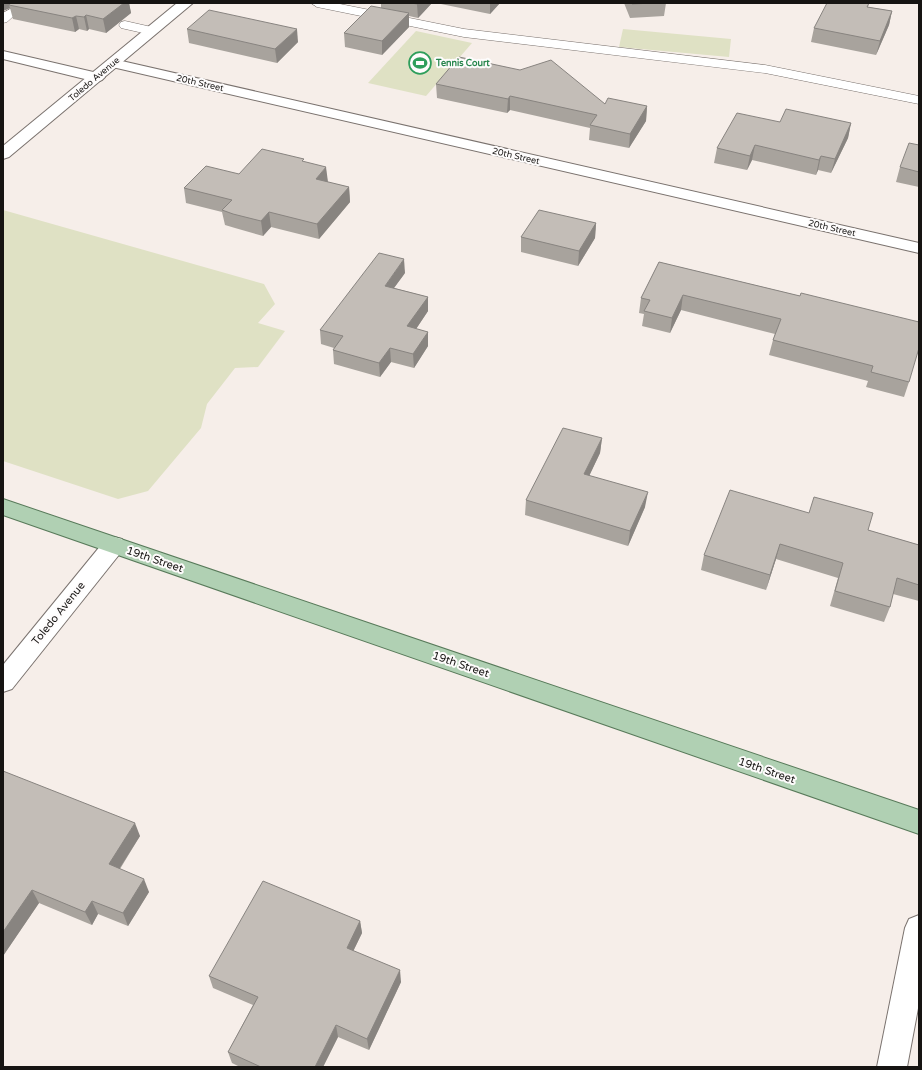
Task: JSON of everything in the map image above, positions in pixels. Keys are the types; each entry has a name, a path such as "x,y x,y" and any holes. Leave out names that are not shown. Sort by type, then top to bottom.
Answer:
{"main road":[{"name":"19th Street","path":"3,507 919,822"}],"street":[{"name":"Toledo Avenue","path":"3,154 186,3"},
{"path":"3,55 97,77"},
{"name":"20th Street","path":"113,63 919,248"},
{"name":"Toledo Avenue","path":"3,682 114,545"},
{"path":"892,1067 919,928"}],"lane":[{"path":"317,3 464,33 765,70 919,100"},
{"path":"125,25 152,31"}],"green space":[{"path":"623,29 731,39 729,57 619,47"},
{"name":"Tennis Court","path":"416,31 472,43 426,96 368,83"},
{"path":"3,210 264,284 275,304 258,323 285,331 258,367 235,368 207,404 201,428 148,491 118,499 3,461"}],"building":[{"path":"11,3 124,3 103,19 86,15 84,17 76,16 72,18 9,5"},
{"path":"631,3 653,3 632,4"},
{"path":"827,3 869,3 867,7 892,11 880,41 814,28"},
{"path":"371,6 409,13 382,41 344,33"},
{"path":"209,10 297,29 275,49 187,29"},
{"path":"459,57 520,70 551,60 605,104 608,98 647,106 630,134 590,125 597,115 510,96 508,99 436,84"},
{"path":"786,109 851,123 835,159 821,156 819,160 755,145 750,156 717,148 737,113 780,122"},
{"path":"909,143 919,145 919,172 900,167"},
{"path":"262,149 304,159 302,161 326,167 316,179 349,187 317,224 269,212 261,221 233,214 222,210 232,200 184,188 206,166 239,174"},
{"path":"539,210 596,223 579,251 521,237"},
{"path":"379,253 404,259 385,286 428,297 407,326 428,332 413,354 390,348 379,363 333,350 343,336 320,330"},
{"path":"659,262 800,296 801,293 919,322 919,348 909,382 871,372 873,366 773,340 781,319 683,295 672,318 644,311 650,300 641,298"},
{"path":"563,428 602,438 584,474 648,492 630,531 526,500"},
{"path":"730,490 809,513 814,497 873,513 868,530 919,545 919,585 897,578 890,607 835,591 843,563 780,544 770,575 704,555"},
{"path":"3,771 135,823 109,864 144,879 123,913 92,901 85,912 32,890 3,932"},
{"path":"263,881 360,921 347,948 400,970 367,1039 336,1025 315,1067 261,1067 228,1052 258,997 209,976"}],"place":[{"name":"Tennis Court","path":"420,63"}]}
